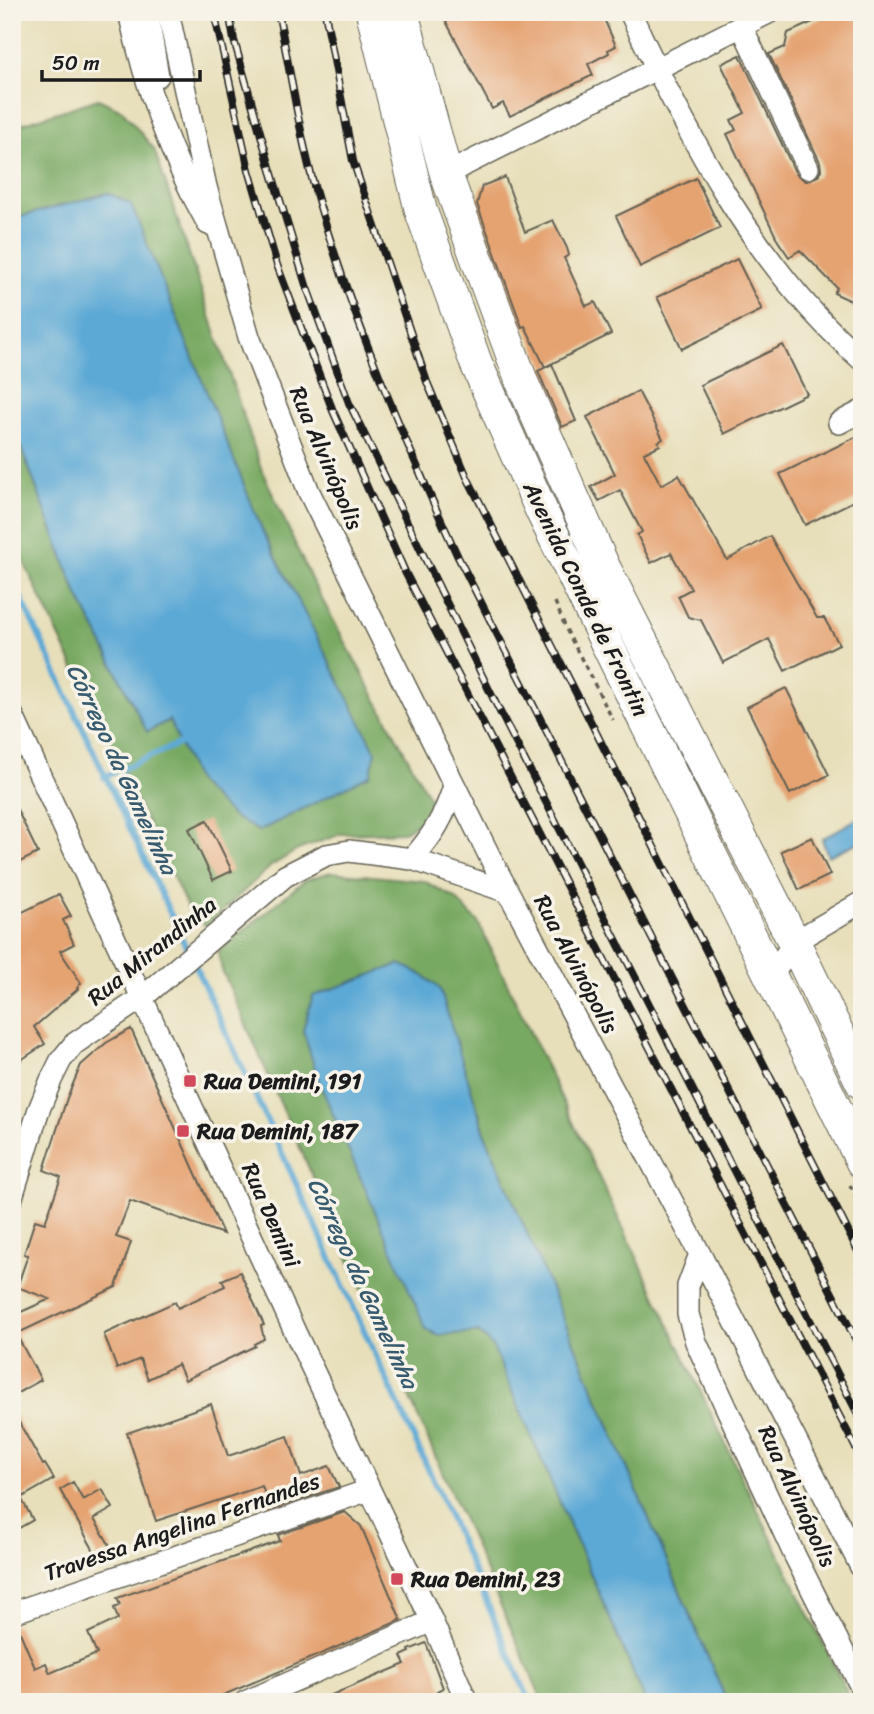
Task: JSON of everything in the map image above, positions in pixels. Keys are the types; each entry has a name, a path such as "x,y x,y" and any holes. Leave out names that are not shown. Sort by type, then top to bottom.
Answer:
{"highway":[{"name":"Avenida Conde de Frontin","path":"372,12 421,211 476,363 542,512 862,1161"},
{"name":"Avenida Conde de Frontin","path":"402,12 446,174 522,382 603,565 794,942 862,1083"}],"street":[{"name":"Rua Alvinópolis","path":"129,12 150,92 171,148 186,182 228,259"},
{"path":"147,12 171,148"},
{"name":"Rua Alvinópolis","path":"168,12 206,187 249,337 309,492 508,892 700,1254 688,1286 688,1314 696,1342 795,1556 862,1689"},
{"path":"630,12 690,134 756,240 800,299 862,360"},
{"path":"446,174 770,12"},
{"path":"742,27 808,168"},
{"path":"839,423 862,411"},
{"name":"Rua Demini","path":"12,714 467,1702"},
{"path":"412,859 433,836 443,819 454,786"},
{"name":"Rua Mirandinha","path":"14,1182 38,1112 61,1060 74,1044 144,997 285,876 326,855 349,851 412,859 508,892"},
{"path":"770,978 794,942 862,902"},
{"path":"700,1254 862,1569"},
{"name":"Travessa Angelina Fernandes","path":"12,1613 369,1490"},
{"path":"245,1702 281,1695 432,1621"}],"green space":[{"path":"98,99 122,110 154,149 261,468 311,579 430,799 424,818 403,832 341,834 298,850 271,866 206,926 189,911 22,558 12,532 12,424 76,591 147,732 169,720 180,743 375,752 263,532 108,193 12,219 12,127"},
{"path":"331,872 424,881 455,898 478,922 736,1466 852,1702 727,1702 486,1137 479,1111 437,1335 479,1332 493,1347 646,1702 543,1702 222,970 218,952 305,880"}],"water":[{"path":"108,193 131,204 263,532 376,752 370,775 259,831 232,816 197,782 169,720 147,732 76,591 12,424 12,219"},
{"path":"862,816 862,841 828,856 822,839"},
{"path":"400,964 421,974 440,989 486,1137 727,1702 646,1702 493,1347 479,1332 437,1335 426,1329 319,1082 303,1030 313,996"}],"building":[{"path":"441,12 601,12 616,46 608,50 609,53 588,64 593,75 510,116 503,103 492,109"},
{"path":"840,12 843,19 854,12 862,12 862,306 834,293 837,288 800,250 789,257 778,241 727,134 736,130 731,120 745,113 721,64 740,55 796,174 806,181 818,176 821,170 820,162 769,54 785,47 788,33"},
{"path":"505,177 525,232 553,220 567,248 569,255 564,258 586,306 595,302 611,334 545,367 525,326 522,327 477,204 482,186"},
{"path":"696,178 720,228 640,267 616,216"},
{"path":"737,259 762,310 682,349 657,297"},
{"path":"783,345 807,394 724,434 700,385"},
{"path":"552,364 576,421 562,427 538,371"},
{"path":"638,391 663,439 658,442 660,445 644,453 661,485 679,475 727,560 770,536 817,618 824,618 839,644 785,671 769,639 723,663 701,620 688,617 678,596 691,589 671,553 651,563 637,535 642,532 620,490 599,501 591,487 615,474 587,417"},
{"path":"862,434 862,497 805,525 780,474"},
{"path":"786,688 829,775 790,794 747,707"},
{"path":"12,799 38,853 12,866"},
{"path":"207,820 232,871 213,880 189,829"},
{"path":"812,837 830,875 799,890 781,851"},
{"path":"59,894 71,916 63,920 74,944 60,951 81,983 78,989 34,1027 45,1044 12,1066 12,917"},
{"path":"131,1029 223,1234 130,1201 116,1237 131,1242 116,1287 16,1334 41,1380 12,1396 12,1316 50,1299 17,1287 28,1255 24,1254 35,1220 45,1223 61,1177 44,1170 67,1098 81,1065 106,1043"},
{"path":"240,1272 264,1325 261,1326 264,1339 185,1380 178,1364 148,1379 140,1359 117,1369 104,1334 175,1302 178,1308 225,1286 222,1280"},
{"path":"211,1404 228,1456 288,1436 301,1476 329,1466 339,1487 270,1510 262,1486 156,1521 127,1433"},
{"path":"12,1410 43,1465 45,1464 54,1479 21,1498 33,1520 12,1532"},
{"path":"73,1482 83,1500 102,1489 113,1508 94,1519 112,1549 98,1558 60,1490"},
{"path":"345,1512 361,1526 401,1620 207,1702 12,1702 12,1626 17,1625 35,1668 46,1663 50,1673 97,1654 88,1633 118,1619 114,1608 120,1605 117,1598 280,1541 278,1535"},
{"path":"426,1643 443,1688 437,1691 442,1702 315,1702 405,1664 401,1656"}],"waterway":[{"name":"Córrego da Gamelinha","path":"12,579 188,951"},
{"path":"104,777 180,743"},
{"name":"Córrego da Gamelinha","path":"193,961 437,1488 530,1702"}],"railway":[{"path":"214,12 249,170 277,265 333,411 406,574 862,1460"},
{"path":"229,12 234,40 306,285 349,403 497,706 862,1422"},
{"path":"278,12 301,130 332,246 381,381 418,469 458,557 862,1352"},
{"path":"325,12 353,161 427,382 467,477 862,1259"}],"place":[{"name":"Rua Demini, 191","path":"190,1081"},
{"name":"Rua Demini, 187","path":"183,1131"},
{"name":"Rua Demini, 23","path":"397,1579"}]}
